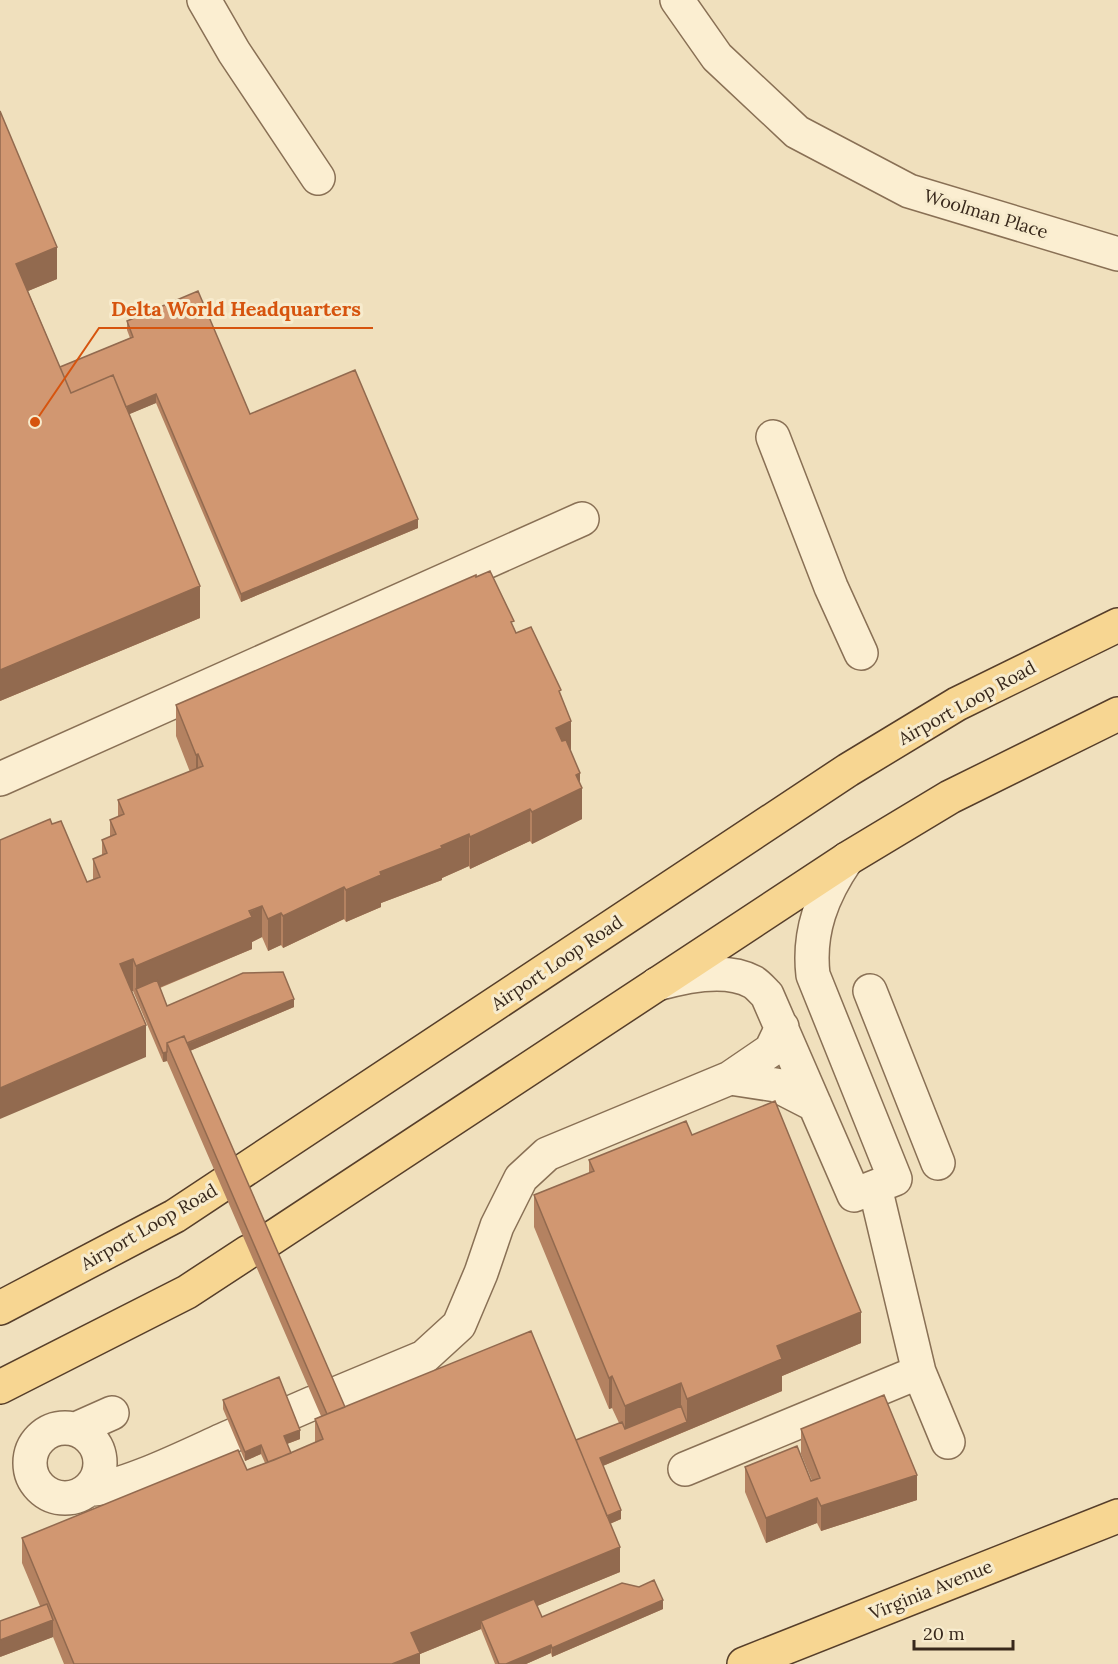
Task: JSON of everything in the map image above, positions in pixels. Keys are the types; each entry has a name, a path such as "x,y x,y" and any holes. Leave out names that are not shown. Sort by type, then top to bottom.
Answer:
{"main road":[{"name":"Airport Loop Road","path":"0,1308 175,1216 848,770 957,704 1118,625"},
{"path":"0,1387 187,1292 847,859 950,797 1118,714"},
{"name":"Virginia Avenue","path":"754,1662 1118,1516"}],"street":[{"path":"204,0 234,52 318,178"},
{"name":"Woolman Place","path":"677,0 717,57 797,132 909,191 1118,254"},
{"path":"773,437 831,587 861,653"},
{"path":"0,779 582,519"},
{"path":"847,859 822,900 811,954 813,975 875,1187 919,1372 948,1442"},
{"path":"657,984 676,978 735,976 753,982 767,995 815,1105 875,1187"},
{"path":"870,991 938,1162"},
{"path":"310,1404 424,1357 459,1325 481,1273 497,1226 521,1178 547,1154 730,1078 771,1050 782,1027"},
{"path":"730,1078 776,1085 815,1105"},
{"path":"685,1469 919,1372"},
{"path":"76,1429 112,1413"},
{"path":"64,1427 76,1429 91,1439 100,1455 101,1467 89,1489 79,1496 54,1497 39,1487 30,1471 33,1446 41,1436 64,1427"},
{"path":"89,1489 99,1490 122,1483 234,1435"}],"building":[{"path":"0,111 57,247 16,264 71,393 113,375 200,586 0,670"},
{"path":"198,291 250,414 355,370 418,519 241,594 156,394 126,407 113,375 71,393 60,367 133,337 127,321"},
{"path":"490,571 514,621 511,622 516,633 531,627 561,690 559,691 571,721 556,728 562,741 566,740 580,773 576,775 582,788 532,812 530,809 470,837 469,834 441,846 442,848 380,872 381,875 346,890 344,887 283,916 281,913 268,919 262,906 249,911 252,917 136,966 133,959 120,964 146,1025 0,1088 0,840 50,819 52,824 61,821 87,882 100,877 93,859 107,853 102,840 116,834 110,820 124,814 118,800 203,766 198,754 196,755 176,705 476,575 476,577"},
{"path":"283,972 294,999 187,1043 184,1036 167,1043 167,1052 163,1053 136,989 157,980 167,1006 243,973"},
{"path":"184,1036 345,1407 327,1414 167,1043"},
{"path":"775,1101 861,1312 777,1346 782,1359 687,1399 681,1383 625,1406 612,1376 609,1378 534,1195 594,1171 589,1160 686,1121 692,1135"},
{"path":"531,1331 620,1547 411,1633 420,1653 392,1664 74,1664 22,1538 238,1450 247,1470 274,1460 323,1439 315,1419"},
{"path":"279,1377 300,1430 284,1436 291,1453 268,1462 261,1445 245,1452 223,1400"},
{"path":"884,1395 917,1475 821,1506 817,1498 766,1518 745,1467 797,1446 811,1481 820,1478 801,1429"},
{"path":"681,1406 687,1422 600,1458 621,1510 607,1516 576,1440 622,1422 625,1429"},
{"path":"654,1580 663,1600 552,1648 551,1645 506,1664 499,1664 481,1621 534,1599 542,1617 622,1583 639,1587"},
{"path":"47,1604 53,1620 0,1640 0,1621"}],"place":[{"name":"Delta World Headquarters","path":"35,422"}]}
